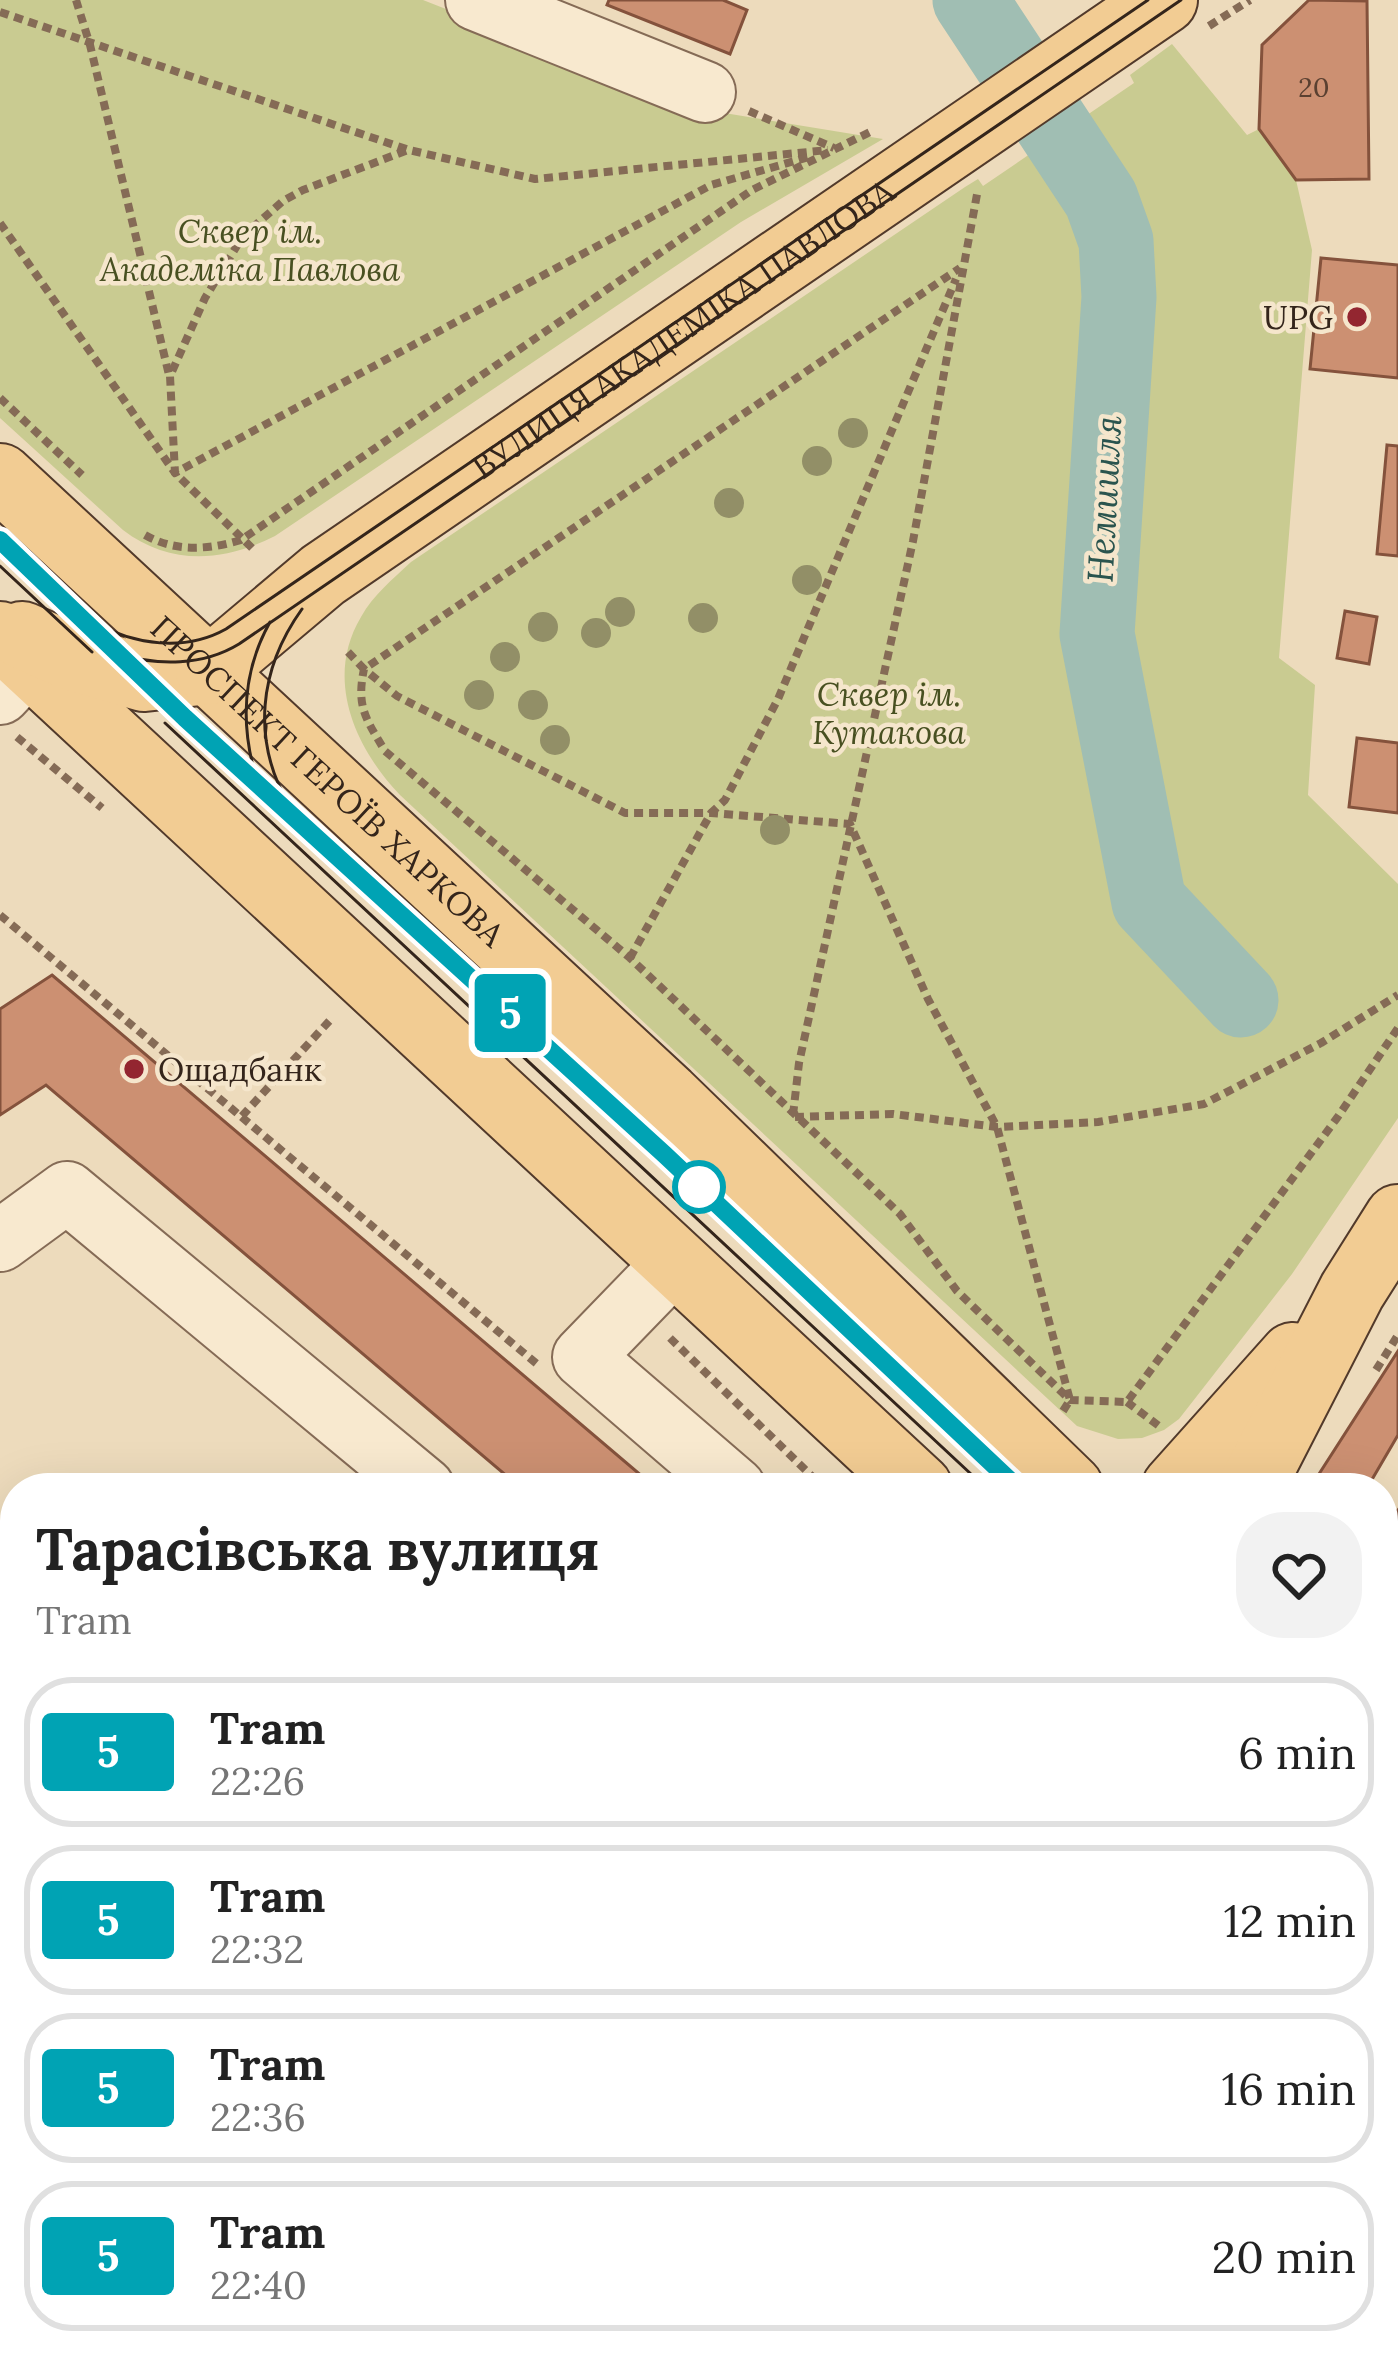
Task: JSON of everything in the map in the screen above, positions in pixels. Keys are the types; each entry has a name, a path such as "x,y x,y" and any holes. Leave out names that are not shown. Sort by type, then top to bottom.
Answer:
{"main road":[{"name":"ВУЛИЦЯ АКАДЕМІКА ПАВЛОВА","path":"209,671 323,575 968,163 1105,40 1164,0"},
{"name":"ПРОСПЕКТ ГЕРОЇВ ХАРКОВА","path":"0,477 684,1112 1055,1473"},
{"path":"8,654 74,658 144,678 209,671"},
{"path":"8,654 903,1473"},
{"path":"1259,1473 1352,1291 1398,1219"},
{"path":"1174,1472 1352,1291"}],"street":[{"path":"476,0 705,92"},
{"path":"0,1241 67,1192 406,1473"},
{"path":"676,1262 584,1358 718,1473"}],"path":[{"path":"76,0 91,45 170,376 176,473"},
{"path":"0,12 409,150 536,178 836,149"},
{"path":"705,92 836,149"},
{"path":"176,473 712,185 836,149"},
{"path":"134,529 182,547 219,547 241,541 752,190 836,149"},
{"path":"170,376 224,264 262,216 303,190 409,150"},
{"path":"793,1117 799,1063 913,541 961,267 968,163"},
{"path":"0,224 176,473 252,548"},
{"path":"961,267 364,669 359,689 362,712 385,751 630,958 900,1214 957,1291 1070,1400 1126,1402"},
{"path":"630,958 711,813 725,800 778,699 961,267"},
{"path":"0,398 90,483"},
{"path":"348,652 397,696 625,814 711,813 850,824"},
{"path":"850,824 928,999 997,1127 1070,1400 1062,1412"},
{"path":"0,915 543,1369"},
{"path":"793,1117 893,1114 997,1127 1098,1122 1204,1104 1321,1043 1398,995"},
{"path":"242,1116 333,1017"},
{"path":"1126,1402 1337,1118 1398,1028"},
{"path":"1126,1402 1174,1472"}],"green space":[{"name":"Сквер ім. Академіка Павлова","path":"0,0 423,0 700,109 883,139 741,222 275,536 217,555 178,555 123,530 0,418"},
{"name":"Сквер ім. Кутакова","path":"1172,44 1247,135 1259,129 1296,180 1312,250 1279,658 1315,685 1308,795 1398,884 1398,1118 1292,1274 1179,1419 1142,1438 1118,1439 1077,1426 400,795 358,734 345,688 345,664 366,609 411,562 965,187 978,179 983,186 1134,83 1130,75"}],"building":[{"path":"609,0 723,0 747,10 730,54 607,5"},
{"path":"1309,0 1367,1 1369,179 1296,180 1259,129 1262,45"},
{"name":"UPG","path":"1321,258 1398,265 1398,378 1310,369"},
{"path":"1387,445 1398,446 1398,556 1377,554"},
{"path":"1345,611 1377,617 1369,664 1337,658"},
{"path":"1357,738 1398,743 1398,813 1349,807"},
{"path":"52,975 638,1473 503,1473 46,1085 0,1115 0,1009"},
{"path":"1398,1351 1398,1435 1376,1473 1320,1473"}],"waterway":[{"name":"Немишля","path":"970,0 1101,199 1116,241 1119,297 1097,634 1149,902 1241,1000"}],"tram line":[{"path":"95,623 160,643 194,641 226,629 1148,0"},
{"path":"119,654 180,662 211,657 239,644 1181,0"},
{"path":"0,540 185,718 699,1187 1002,1473"},
{"name":"5","path":"0,540 185,718 664,1154 1002,1473"},
{"path":"0,566 92,652"},
{"path":"289,805 269,755 265,705 276,656 302,609"},
{"path":"258,784 248,742 246,702 253,661 270,622"},
{"path":"165,723 970,1473"}],"place":[{"name":"UPG","path":"1357,317"},
{"name":"Ощадбанк","path":"134,1069"}]}
